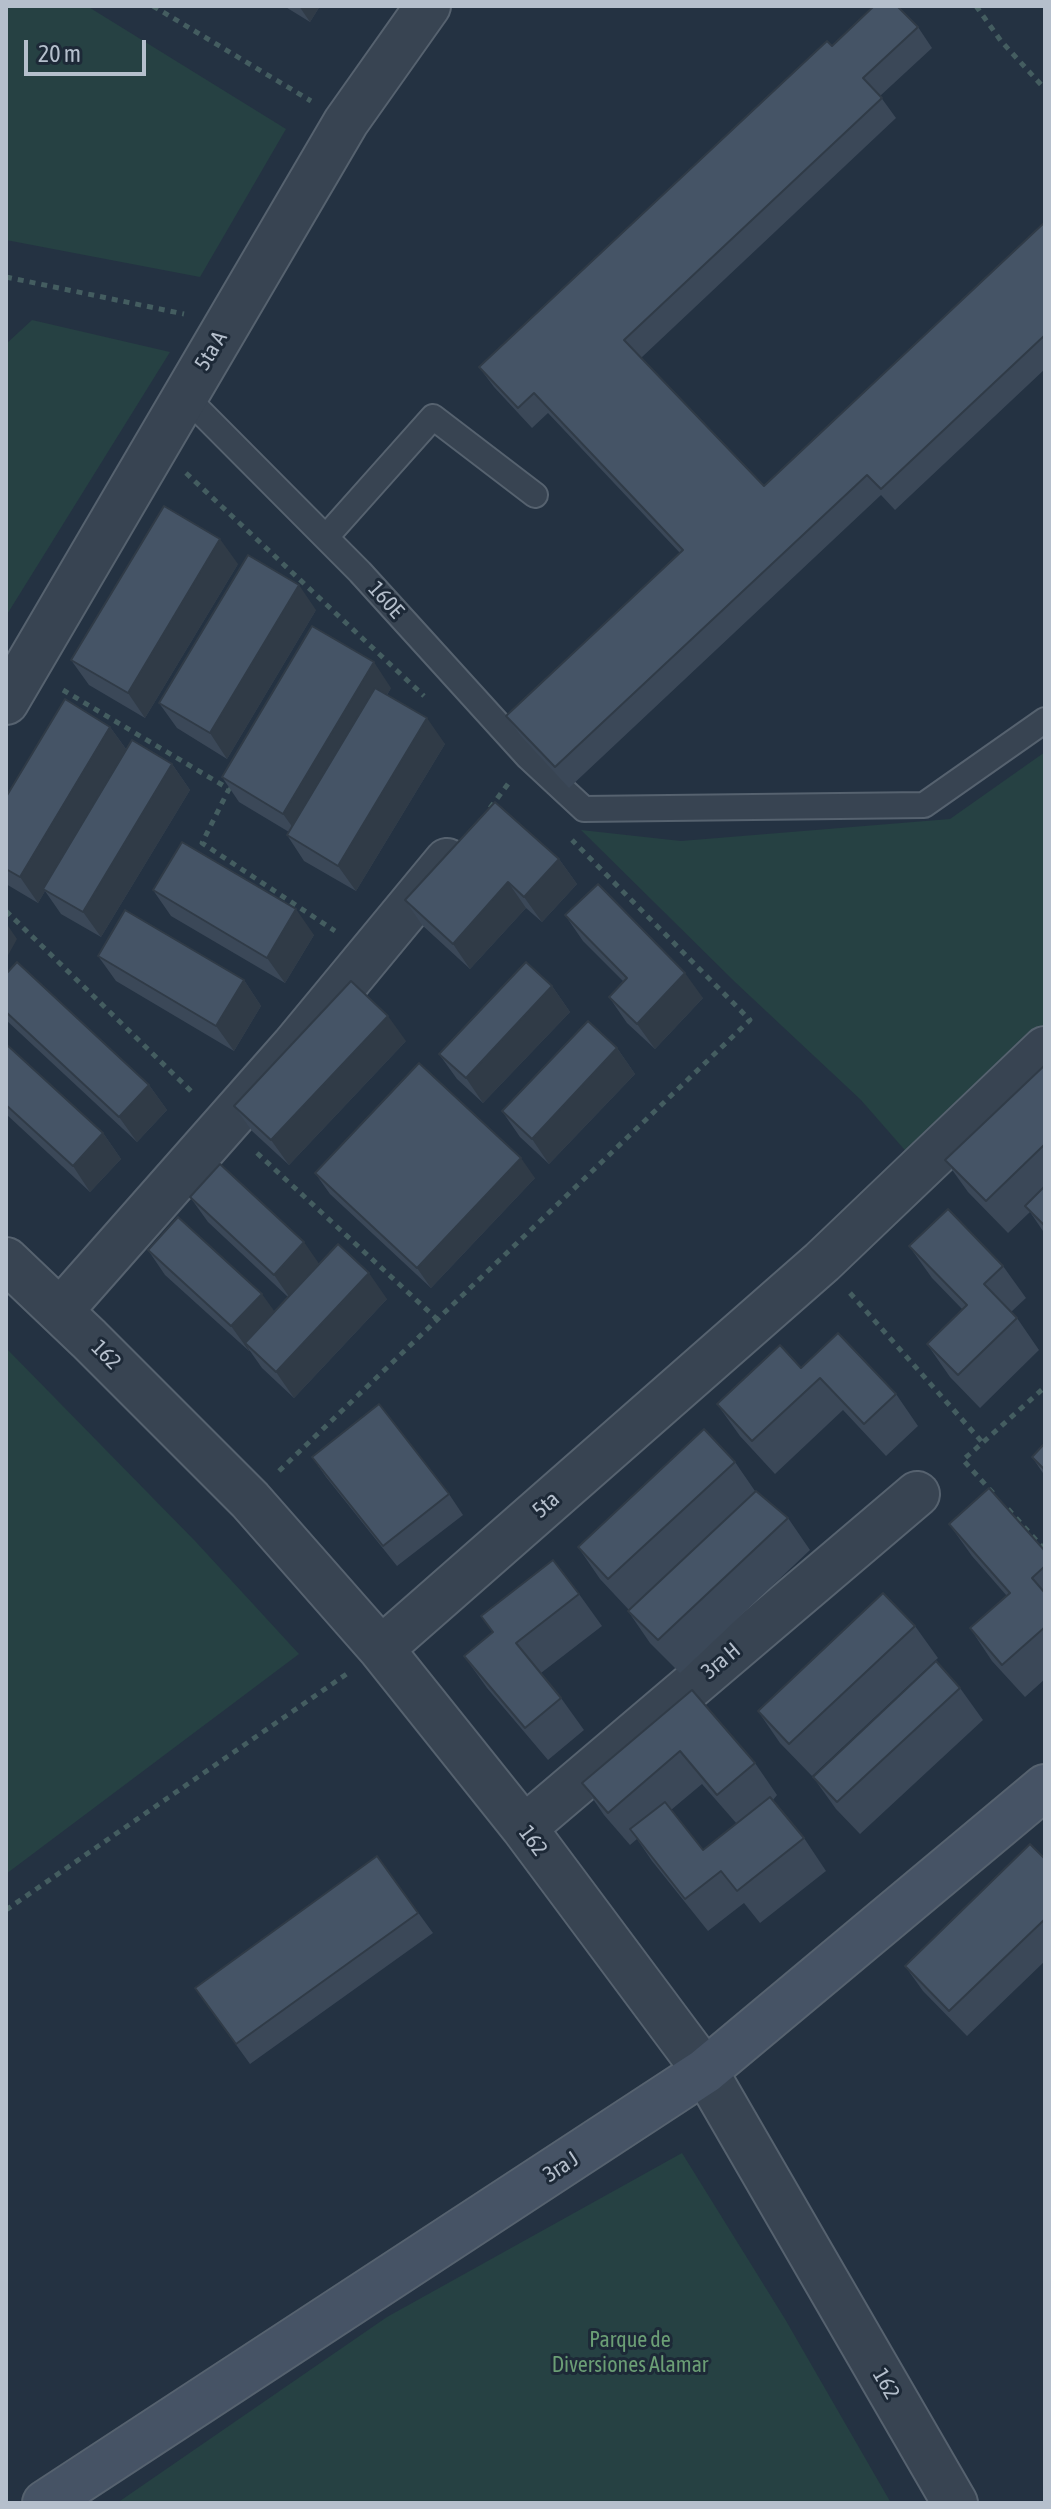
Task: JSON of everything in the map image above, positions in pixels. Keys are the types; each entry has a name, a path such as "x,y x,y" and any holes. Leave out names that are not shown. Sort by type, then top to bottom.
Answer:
{"street":[{"name":"5ta A","path":"16,685 346,122 428,6"},
{"path":"60,1311 294,1046 470,833"},
{"name":"5ta","path":"381,1649 822,1262 1045,1049"},
{"name":"162","path":"6,1260 250,1500 381,1649 524,1828 705,2071 955,2503"},
{"name":"3ra H","path":"524,1828 917,1494"},
{"name":"3ra J","path":"45,2503 705,2071 1045,1787"}],"lane":[{"name":"160E","path":"184,395 326,537 528,757 584,809 924,805 1045,720"},
{"path":"326,537 433,417 535,495"}],"path":[{"path":"153,6 346,122"},
{"path":"976,6 1001,41 1045,89"},
{"path":"6,277 228,323"},
{"path":"158,446 432,704"},
{"path":"16,685 229,789 202,843 369,954"},
{"path":"250,1500 750,1020 566,834"},
{"path":"822,1262 982,1442"},
{"path":"994,1494 963,1460 1045,1387"},
{"path":"1004,1505 1045,1550"},
{"path":"6,1910 381,1649"}],"green space":[{"path":"6,6 87,6 286,129 200,277 6,240"},
{"path":"32,320 170,352 6,616 6,344"},
{"path":"1045,752 1045,1042 924,1172 861,1100 735,982 581,830 681,841 950,819"},
{"path":"6,1348 196,1542 299,1654 6,1874"},
{"name":"Parque de Diversiones Alamar","path":"682,2153 785,2319 891,2503 117,2503 387,2317"}],"building":[{"path":"874,6 897,6 918,27 863,78 882,98 624,340 764,486 1045,222 1045,335 881,489 867,475 555,767 506,716 683,550 534,393 518,408 479,367 827,41 832,46"},
{"path":"164,506 220,539 128,693 71,660"},
{"path":"248,555 299,585 210,733 159,703"},
{"path":"312,626 374,662 283,814 222,777"},
{"path":"375,688 427,718 338,866 287,835"},
{"path":"65,699 110,727 20,877 6,869 6,797"},
{"path":"132,740 172,764 83,912 43,889"},
{"path":"495,802 559,859 524,897 508,882 453,944 405,900"},
{"path":"182,842 296,909 267,958 153,890"},
{"path":"598,884 685,973 637,1024 609,997 627,978 565,915"},
{"path":"125,910 244,980 216,1026 98,956"},
{"path":"17,962 149,1085 119,1117 6,1012 6,974"},
{"path":"526,962 552,986 466,1078 439,1054"},
{"path":"351,981 388,1016 271,1140 234,1106"},
{"path":"588,1021 617,1048 532,1139 502,1111"},
{"path":"6,1044 103,1133 73,1166 6,1105"},
{"path":"419,1063 521,1158 417,1268 315,1173"},
{"path":"1045,1065 1045,1144 986,1201 945,1160"},
{"path":"220,1164 304,1242 274,1275 190,1197"},
{"path":"1045,1186 1045,1226 1025,1206"},
{"path":"948,1209 1003,1266 984,1284 1017,1318 958,1375 927,1344 967,1305 909,1246"},
{"path":"178,1217 262,1294 231,1326 148,1250"},
{"path":"338,1244 369,1273 276,1372 245,1343"},
{"path":"838,1333 896,1394 864,1424 820,1378 752,1441 717,1404 780,1345 801,1368"},
{"path":"379,1404 449,1494 383,1546 312,1457"},
{"path":"704,1429 735,1462 608,1579 578,1547"},
{"path":"1045,1443 1045,1470 1032,1457"},
{"path":"989,1488 1045,1551 1045,1566 1032,1578 1045,1593 1045,1627 1002,1665 970,1628 1010,1593 949,1524"},
{"path":"756,1491 788,1518 658,1640 628,1611"},
{"path":"553,1560 579,1594 516,1643 561,1698 525,1728 464,1656 493,1632 481,1616"},
{"path":"883,1593 915,1626 789,1744 758,1711"},
{"path":"936,1661 960,1688 837,1802 813,1777"},
{"path":"692,1690 755,1763 717,1795 680,1751 608,1813 582,1783"},
{"path":"770,1797 804,1838 737,1891 721,1871 685,1899 630,1829 665,1802 703,1850"},
{"path":"1030,1844 1045,1859 1045,1919 949,2011 905,1966"},
{"path":"377,1856 418,1913 236,2044 195,1988"}]}
